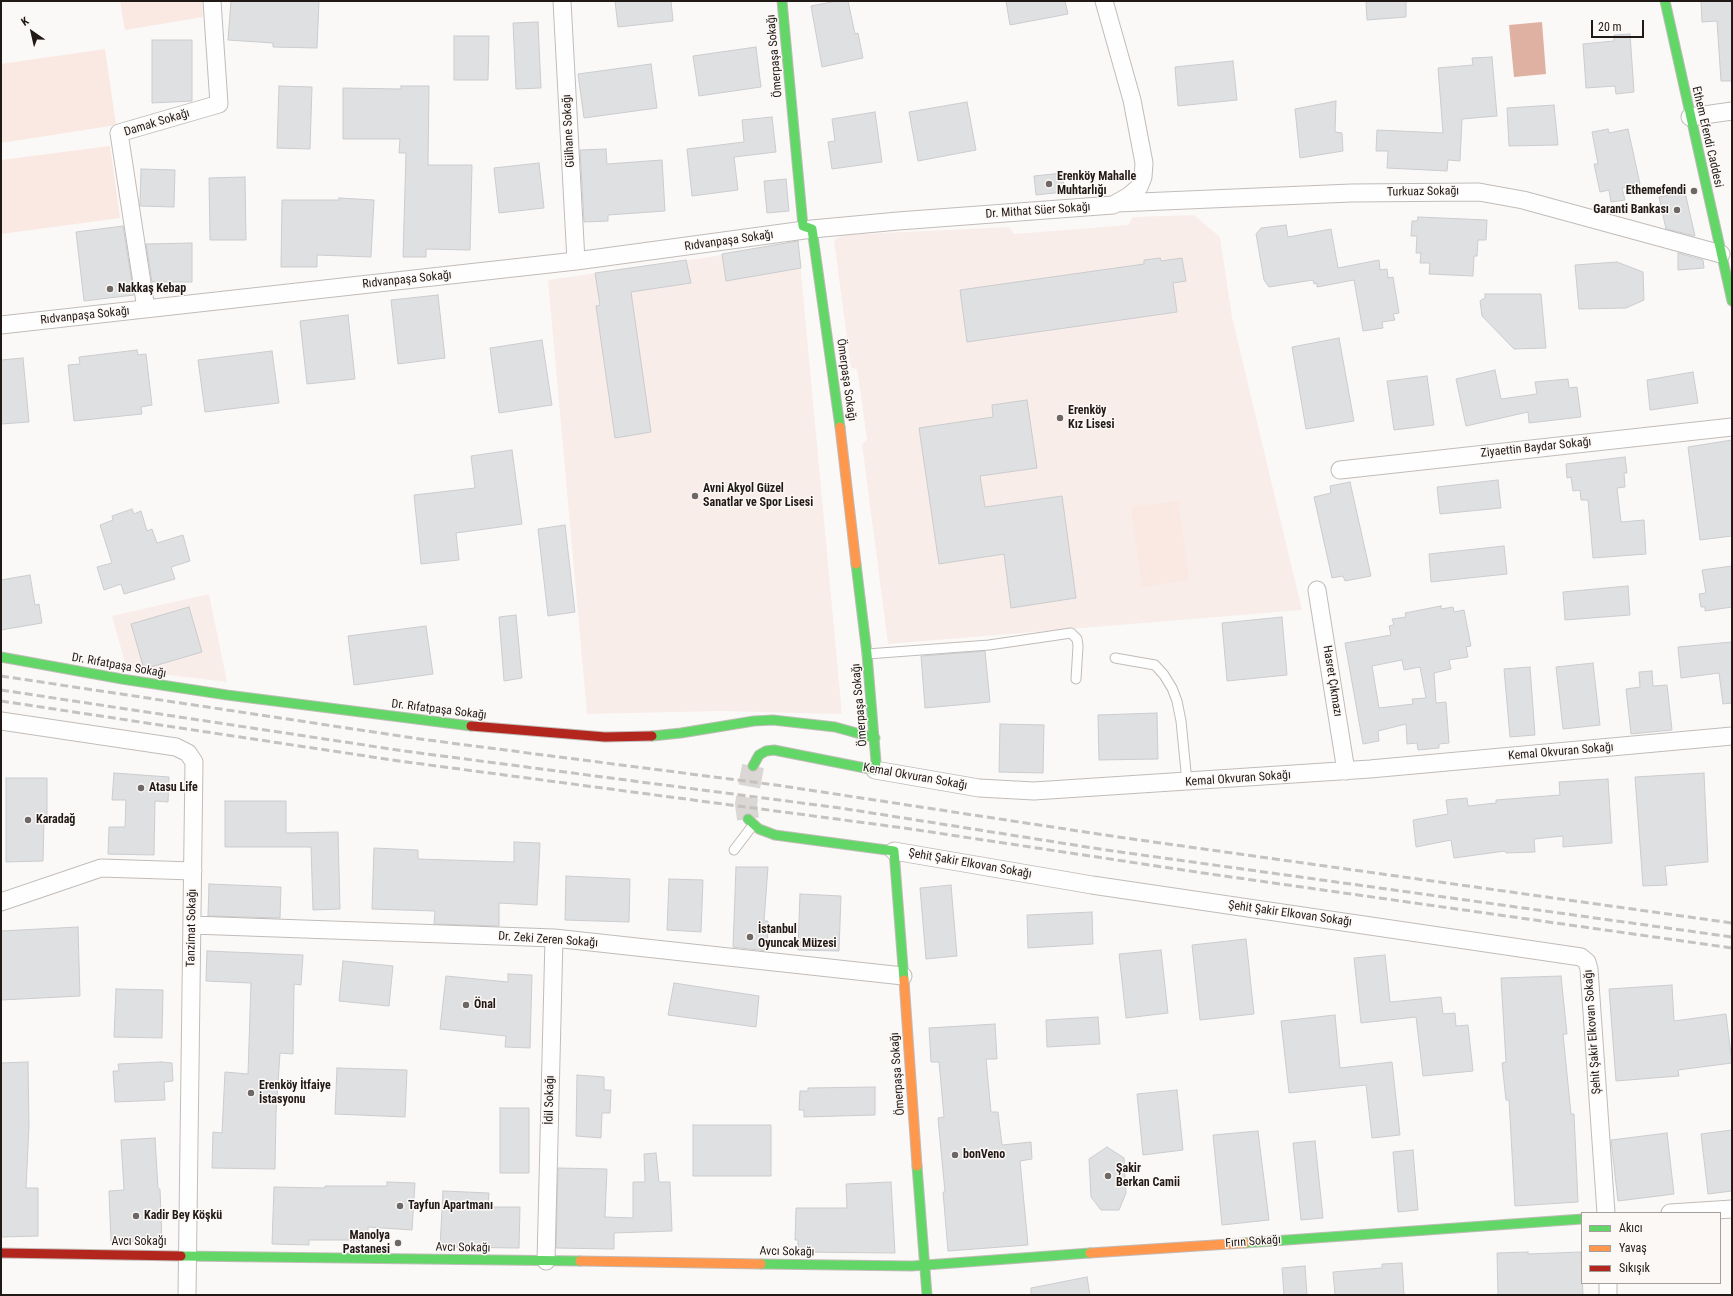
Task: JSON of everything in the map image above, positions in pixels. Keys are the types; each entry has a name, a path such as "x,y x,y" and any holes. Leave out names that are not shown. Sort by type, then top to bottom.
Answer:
{"street":[{"name":"Damak Sokağı","path":"146,309 119,134 218,104 212,1"},
{"name":"Gülhane Sokağı","path":"562,1 576,261"},
{"name":"Ömerpaşa Sokağı","path":"782,1 803,226 812,229 838,412 867,654 875,738 875,770"},
{"name":"Dr. Mithat Süer Sokağı","path":"812,229 950,217 1096,207 1117,203 1133,193 1141,184 1144,174 1140,133 1104,1"},
{"name":"Ethem Efendi Caddesi","path":"1665,1 1732,301"},
{"path":"1690,117 1732,111"},
{"name":"Turkuaz Sokağı","path":"1117,203 1352,193 1479,192 1511,197 1721,254"},
{"name":"Rıdvanpaşa Sokağı","path":"1,325 576,261 812,229"},
{"name":"Ziyaettin Baydar Sokağı","path":"1340,470 1732,427"},
{"name":"Hasret Çıkmazı","path":"1317,590 1346,771"},
{"name":"Dr. Rıfatpaşa Sokağı","path":"1,657 122,679 227,695 491,729 630,737 669,734 754,721 778,720 835,727 875,738"},
{"name":"Tanzimat Sokağı","path":"1,721 171,746 185,751 192,757 195,769 187,1295"},
{"name":"Kemal Okvuran Sokağı","path":"753,766 759,755 766,751 776,750 875,770 967,786 1010,791 1046,791 1346,771 1732,736"},
{"name":"Şehit Şakir Elkovan Sokağı","path":"751,822 759,829 775,835 894,851 1108,888 1581,957 1587,962 1589,969 1606,1212"},
{"name":"Ömerpaşa Sokağı","path":"894,851 902,976 927,1295"},
{"path":"1,902 101,868 193,871"},
{"name":"Dr. Zeki Zeren Sokağı","path":"192,925 554,938 902,976"},
{"name":"İdil Sokağı","path":"546,1261 554,938"},
{"path":"1686,1212 1732,1209"},
{"name":"Fırın Sokağı","path":"925,1265 1581,1219"},
{"name":"Avcı Sokağı","path":"1,1253 187,1254 546,1261 925,1265"},
{"path":"1608,1284 1608,1295"}],"lane":[{"path":"867,654 989,645 1071,633 1077,639 1078,646 1076,680"},
{"path":"1115,658 1155,665 1164,674 1178,701 1187,782"},
{"path":"734,850 751,822"}],"shaded area":[{"path":"120,1 202,1 203,17 125,30"},
{"path":"1542,22 1546,74 1514,77 1509,25"},
{"path":"105,49 116,125 1,143 1,64"},
{"path":"110,146 120,218 1,234 1,160"},
{"name":"Erenköy Kız Lisesi","path":"1194,215 1220,237 1232,317 1302,610 888,644 862,444 867,440 857,369 851,368 834,241 841,235 1009,227 1014,234 1128,225 1133,217"},
{"name":"Avni Akyol Güzel Sanatlar ve Spor Lisesi","path":"798,240 842,714 721,711 587,714 548,280 710,257"},
{"path":"1178,501 1189,580 1142,587 1131,507"},
{"path":"209,594 227,682 127,670 112,616"}],"building":[{"path":"231,1 319,1 317,48 273,47 273,43 228,40"},
{"path":"615,1 671,1 673,21 618,27"},
{"path":"837,1 848,1 855,34 858,33 863,58 822,67 811,6"},
{"path":"1006,1 1065,1 1068,14 1010,25"},
{"path":"1366,1 1406,1 1406,17 1367,20"},
{"path":"1701,1 1732,1 1732,81 1721,81 1717,21 1702,22"},
{"path":"538,22 541,88 516,89 513,23"},
{"path":"1630,34 1634,92 1616,94 1615,86 1586,88 1583,44 1614,41 1614,35"},
{"path":"454,36 489,36 488,80 454,80"},
{"path":"152,40 192,40 192,101 152,103"},
{"path":"756,47 761,87 699,96 693,56"},
{"path":"1492,57 1497,116 1462,119 1460,161 1448,160 1447,171 1387,168 1388,151 1376,151 1377,130 1443,133 1438,68 1473,65 1472,58"},
{"path":"1233,61 1237,100 1178,106 1175,67"},
{"path":"651,64 657,108 584,118 578,74"},
{"path":"279,86 312,87 310,149 277,148"},
{"path":"401,86 429,86 428,165 472,165 470,250 426,249 426,257 403,257 406,153 399,153 400,139 343,139 343,88 401,89"},
{"path":"1336,101 1335,132 1342,133 1343,151 1300,158 1295,109"},
{"path":"967,102 976,150 918,161 909,112"},
{"path":"1554,105 1558,145 1509,146 1507,108"},
{"path":"875,112 882,162 832,169 828,142 835,141 832,119"},
{"path":"772,117 776,152 734,157 738,190 692,196 687,149 744,142 742,120"},
{"path":"1608,129 1609,133 1628,129 1640,184 1622,188 1625,200 1611,202 1609,190 1600,192 1594,164 1598,164 1592,132"},
{"path":"606,149 607,164 662,160 665,211 608,215 608,221 584,222 580,150"},
{"path":"539,163 544,208 499,213 494,168"},
{"path":"141,169 175,170 174,207 140,206"},
{"name":"Erenköy Mahalle Muhtarlığı","path":"1063,173 1064,192 1036,195 1034,176"},
{"path":"245,177 246,240 210,240 209,178"},
{"path":"786,179 789,211 767,213 764,181"},
{"path":"1685,192 1695,236 1666,229 1659,197"},
{"path":"339,198 374,200 371,257 317,255 317,267 281,267 282,200 339,200"},
{"path":"1418,217 1487,220 1486,240 1478,240 1477,256 1474,256 1473,276 1429,274 1430,263 1420,263 1421,253 1416,253 1417,236 1411,236 1412,221 1417,221"},
{"path":"1286,225 1288,237 1331,229 1338,268 1379,260 1380,270 1387,269 1388,278 1393,277 1399,313 1393,314 1395,320 1382,322 1383,328 1363,331 1354,280 1317,287 1317,283 1314,284 1313,280 1269,287 1264,280 1256,234 1261,228"},
{"path":"123,226 134,295 84,301 76,232"},
{"path":"798,241 801,268 726,281 722,254"},
{"path":"192,243 192,282 152,282 146,244"},
{"path":"1678,253 1703,260 1704,268 1678,270"},
{"path":"1160,258 1161,261 1182,258 1186,281 1173,283 1177,312 967,342 960,290 1144,264 1144,260"},
{"path":"686,260 691,283 631,292 651,432 615,438 596,306 600,305 595,273"},
{"path":"1617,262 1643,272 1644,300 1626,308 1579,309 1575,265"},
{"path":"1485,294 1541,294 1546,348 1514,349 1482,316 1480,301 1485,298"},
{"path":"438,295 445,358 398,364 391,300"},
{"path":"348,315 355,379 307,384 300,321"},
{"path":"1339,338 1354,421 1306,429 1292,347"},
{"path":"542,340 552,405 499,413 490,348"},
{"path":"137,350 138,355 146,354 152,405 141,407 142,414 74,421 68,365 80,364 79,357"},
{"path":"272,351 279,403 205,412 198,360"},
{"path":"23,358 29,422 1,424 1,360"},
{"path":"1495,370 1501,399 1537,394 1535,382 1568,379 1569,388 1577,387 1581,417 1529,423 1528,412 1466,426 1456,379"},
{"path":"1693,372 1698,403 1650,410 1647,380"},
{"path":"1427,376 1434,425 1394,430 1387,381"},
{"path":"1027,400 1037,468 980,476 985,507 1062,496 1076,598 1011,608 1004,554 939,564 919,428 993,417 992,405"},
{"path":"1732,440 1732,536 1700,540 1688,447"},
{"path":"512,450 522,524 456,533 459,560 421,564 414,495 475,488 471,456"},
{"path":"1625,457 1627,473 1624,473 1625,487 1617,488 1621,522 1644,520 1646,554 1593,558 1588,500 1581,500 1580,490 1573,491 1571,477 1567,478 1566,464"},
{"path":"1498,480 1501,508 1440,514 1437,487"},
{"path":"1350,482 1371,576 1345,581 1343,576 1332,578 1314,497 1331,493 1330,486"},
{"path":"132,509 134,514 141,511 147,531 152,529 157,543 183,535 190,561 171,567 175,579 124,594 121,584 104,590 97,567 112,563 100,525 113,520 112,516"},
{"path":"565,525 575,612 548,616 538,529"},
{"path":"1504,546 1507,574 1431,582 1429,554"},
{"path":"1732,566 1732,607 1705,611 1705,607 1701,607 1699,594 1706,593 1702,570"},
{"path":"30,575 35,605 39,604 42,623 1,630 1,580"},
{"path":"1628,586 1630,615 1565,620 1563,592"},
{"path":"1441,606 1441,609 1453,607 1454,612 1464,610 1471,646 1466,647 1468,657 1449,660 1451,669 1434,673 1436,703 1446,702 1449,743 1439,744 1439,748 1418,750 1417,743 1407,744 1406,724 1378,731 1379,741 1363,744 1345,643 1391,635 1389,626 1394,625 1392,619 1406,617 1405,613","holes":["1402,660 1404,670 1420,667 1426,698 1412,699 1413,704 1379,708 1372,666"]},
{"path":"189,607 202,652 144,669 131,624"},
{"path":"516,615 522,678 504,681 499,617"},
{"path":"1282,617 1287,675 1227,681 1222,623"},
{"path":"426,626 433,674 354,685 348,636"},
{"path":"1732,642 1732,703 1723,704 1719,673 1681,678 1678,647"},
{"path":"985,651 990,702 925,708 921,656"},
{"path":"1593,663 1600,725 1563,729 1556,667"},
{"path":"1530,667 1535,735 1510,737 1504,669"},
{"path":"1652,671 1653,686 1667,685 1672,730 1631,734 1626,689 1640,687 1639,672"},
{"path":"1157,713 1158,759 1099,760 1098,715"},
{"path":"1000,724 1044,725 1043,773 999,772"},
{"path":"114,773 169,777 168,802 155,801 154,855 108,854 109,827 125,827 126,800 112,800"},
{"path":"1704,773 1708,862 1665,866 1667,885 1643,886 1635,777"},
{"name":"Karadağ","path":"6,778 47,778 47,819 44,819 43,861 6,862"},
{"path":"1608,779 1612,843 1563,847 1563,836 1534,839 1535,852 1506,853 1505,851 1454,858 1451,840 1416,847 1413,820 1448,814 1446,800 1467,798 1468,806 1496,803 1496,800 1560,795 1559,782"},
{"path":"225,801 286,801 286,833 338,832 340,909 313,910 311,847 225,847"},
{"path":"514,842 540,843 537,905 499,903 499,926 434,924 435,911 372,909 374,848 418,850 418,859 514,862"},
{"path":"736,867 768,867 764,921 768,921 767,951 733,947"},
{"path":"566,876 630,879 629,922 565,920"},
{"path":"669,879 703,880 701,932 667,930"},
{"path":"209,884 281,887 280,918 208,916"},
{"path":"951,885 957,956 926,959 920,888"},
{"path":"800,894 841,896 839,951 798,950"},
{"path":"1092,912 1093,944 1028,948 1027,915"},
{"path":"78,927 80,996 1,1000 1,931"},
{"path":"1246,939 1254,1014 1200,1020 1192,945"},
{"path":"1161,950 1168,1013 1126,1018 1119,954"},
{"path":"207,951 303,955 301,985 294,984 293,1054 280,1053 276,1113 275,1169 212,1168 213,1132 222,1133 225,1072 248,1074 251,983 206,981"},
{"path":"1385,955 1390,1002 1441,997 1443,1014 1455,1013 1456,1026 1468,1025 1473,1071 1423,1076 1416,1017 1361,1023 1354,958"},
{"path":"343,961 393,966 389,1006 339,1001"},
{"path":"508,974 532,975 530,1048 505,1047 506,1036 440,1029 446,976 508,982"},
{"path":"1561,976 1567,1034 1563,1034 1571,1114 1574,1114 1578,1202 1515,1206 1509,1100 1506,1100 1502,1063 1506,1062 1501,978"},
{"path":"674,983 759,996 756,1027 668,1015"},
{"path":"1672,985 1674,1021 1726,1014 1732,1063 1678,1070 1679,1076 1616,1081 1609,989"},
{"path":"116,989 163,990 162,1038 114,1037"},
{"path":"1335,1015 1340,1068 1392,1062 1400,1135 1372,1138 1366,1085 1289,1093 1281,1021"},
{"path":"1098,1017 1100,1044 1047,1047 1046,1020"},
{"path":"995,1024 997,1059 986,1059 991,1112 998,1112 1002,1145 1031,1142 1032,1159 1020,1161 1028,1245 948,1251 943,1192 945,1192 938,1118 944,1117 939,1062 931,1062 929,1028"},
{"path":"28,1062 29,1125 26,1188 38,1188 38,1236 1,1237 1,1063"},
{"path":"161,1062 172,1063 173,1081 164,1082 165,1100 115,1102 113,1071 119,1071 118,1064"},
{"path":"337,1068 407,1070 405,1117 335,1114"},
{"path":"577,1075 604,1077 604,1090 611,1090 610,1113 602,1113 601,1138 576,1136"},
{"path":"875,1087 875,1115 804,1117 804,1110 799,1110 800,1091 808,1091 808,1088"},
{"path":"1177,1090 1183,1150 1143,1155 1137,1094"},
{"path":"500,1108 529,1108 529,1173 500,1173"},
{"path":"693,1125 771,1125 771,1176 693,1176"},
{"path":"1732,1130 1732,1191 1708,1194 1701,1134"},
{"path":"1258,1131 1269,1220 1222,1225 1213,1135"},
{"path":"1667,1133 1674,1194 1618,1201 1611,1140"},
{"name":"Kadir Bey Köşkü","path":"155,1138 158,1189 160,1189 162,1241 111,1242 109,1191 124,1190 121,1140"},
{"path":"1315,1141 1323,1218 1301,1220 1293,1143"},
{"name":"Şakir Berkan Camii","path":"1107,1147 1124,1158 1126,1193 1119,1210 1101,1210 1091,1197 1089,1159"},
{"path":"1413,1150 1418,1210 1398,1212 1393,1152"},
{"path":"656,1153 659,1182 670,1182 672,1231 614,1233 614,1249 556,1248 558,1168 607,1169 605,1217 633,1218 633,1182 645,1182 644,1154"},
{"path":"387,1182 415,1183 412,1230 368,1227 368,1240 309,1240 309,1245 272,1244 274,1187 325,1188 325,1186 387,1186"},
{"path":"891,1182 895,1253 798,1252 798,1240 795,1240 796,1208 847,1208 846,1184"},
{"path":"443,1191 489,1193 488,1207 520,1207 519,1248 440,1247"},
{"path":"1528,1252 1528,1254 1581,1252 1581,1284 1582,1284 1583,1295 1498,1295 1497,1253"},
{"path":"1402,1263 1404,1295 1335,1295 1333,1272 1382,1268 1382,1264"},
{"path":"1305,1266 1307,1295 1284,1295 1282,1268"},
{"path":"1087,1277 1090,1295 1031,1295 1031,1288"}],"tunnel":[{"path":"748,819 746,804 753,766"}],"railway":[{"path":"1,676 420,739 776,785 1118,837 1732,923"},
{"path":"1,690 404,751 840,808 1106,850 1732,937"},
{"path":"1,701 399,761 904,828 1203,873 1732,948"}],"traffic: fast":[{"path":"782,1 803,226 812,229 840,427"},
{"path":"1665,1 1732,301"},
{"path":"753,766 759,755 766,751 774,750 875,770 876,762 867,654 856,564"},
{"path":"1,657 122,679 227,695 471,726"},
{"path":"652,736 681,733 754,721 773,720 835,727 875,738"},
{"path":"748,819 759,829 775,835 894,851 904,980"},
{"path":"917,1166 927,1295"},
{"path":"1245,1243 1581,1219"},
{"path":"761,1264 912,1266 1090,1253"},
{"path":"181,1256 580,1261"}],"traffic: slow":[{"path":"840,427 856,564"},
{"path":"904,980 917,1166"},
{"path":"1090,1253 1245,1243"},
{"path":"580,1261 761,1264"}],"traffic: jam":[{"path":"471,726 605,737 652,736"},
{"path":"1,1253 181,1256"}],"place":[{"name":"Erenköy Mahalle Muhtarlığı","path":"1049,184"},
{"name":"Ethemefendi","path":"1694,191"},
{"name":"Garanti Bankası","path":"1677,210"},
{"name":"Nakkaş Kebap","path":"110,289"},
{"name":"Erenköy Kız Lisesi","path":"1060,418"},
{"name":"Avni Akyol Güzel Sanatlar ve Spor Lisesi","path":"695,496"},
{"name":"Atasu Life","path":"141,788"},
{"name":"Karadağ","path":"28,820"},
{"name":"İstanbul Oyuncak Müzesi","path":"750,937"},
{"name":"Önal","path":"466,1005"},
{"name":"Erenköy İtfaiye İstasyonu","path":"251,1093"},
{"name":"bonVeno","path":"955,1155"},
{"name":"Şakir Berkan Camii","path":"1108,1176"},
{"name":"Tayfun Apartmanı","path":"400,1206"},
{"name":"Kadir Bey Köşkü","path":"136,1216"},
{"name":"Manolya Pastanesi","path":"398,1243"}]}
